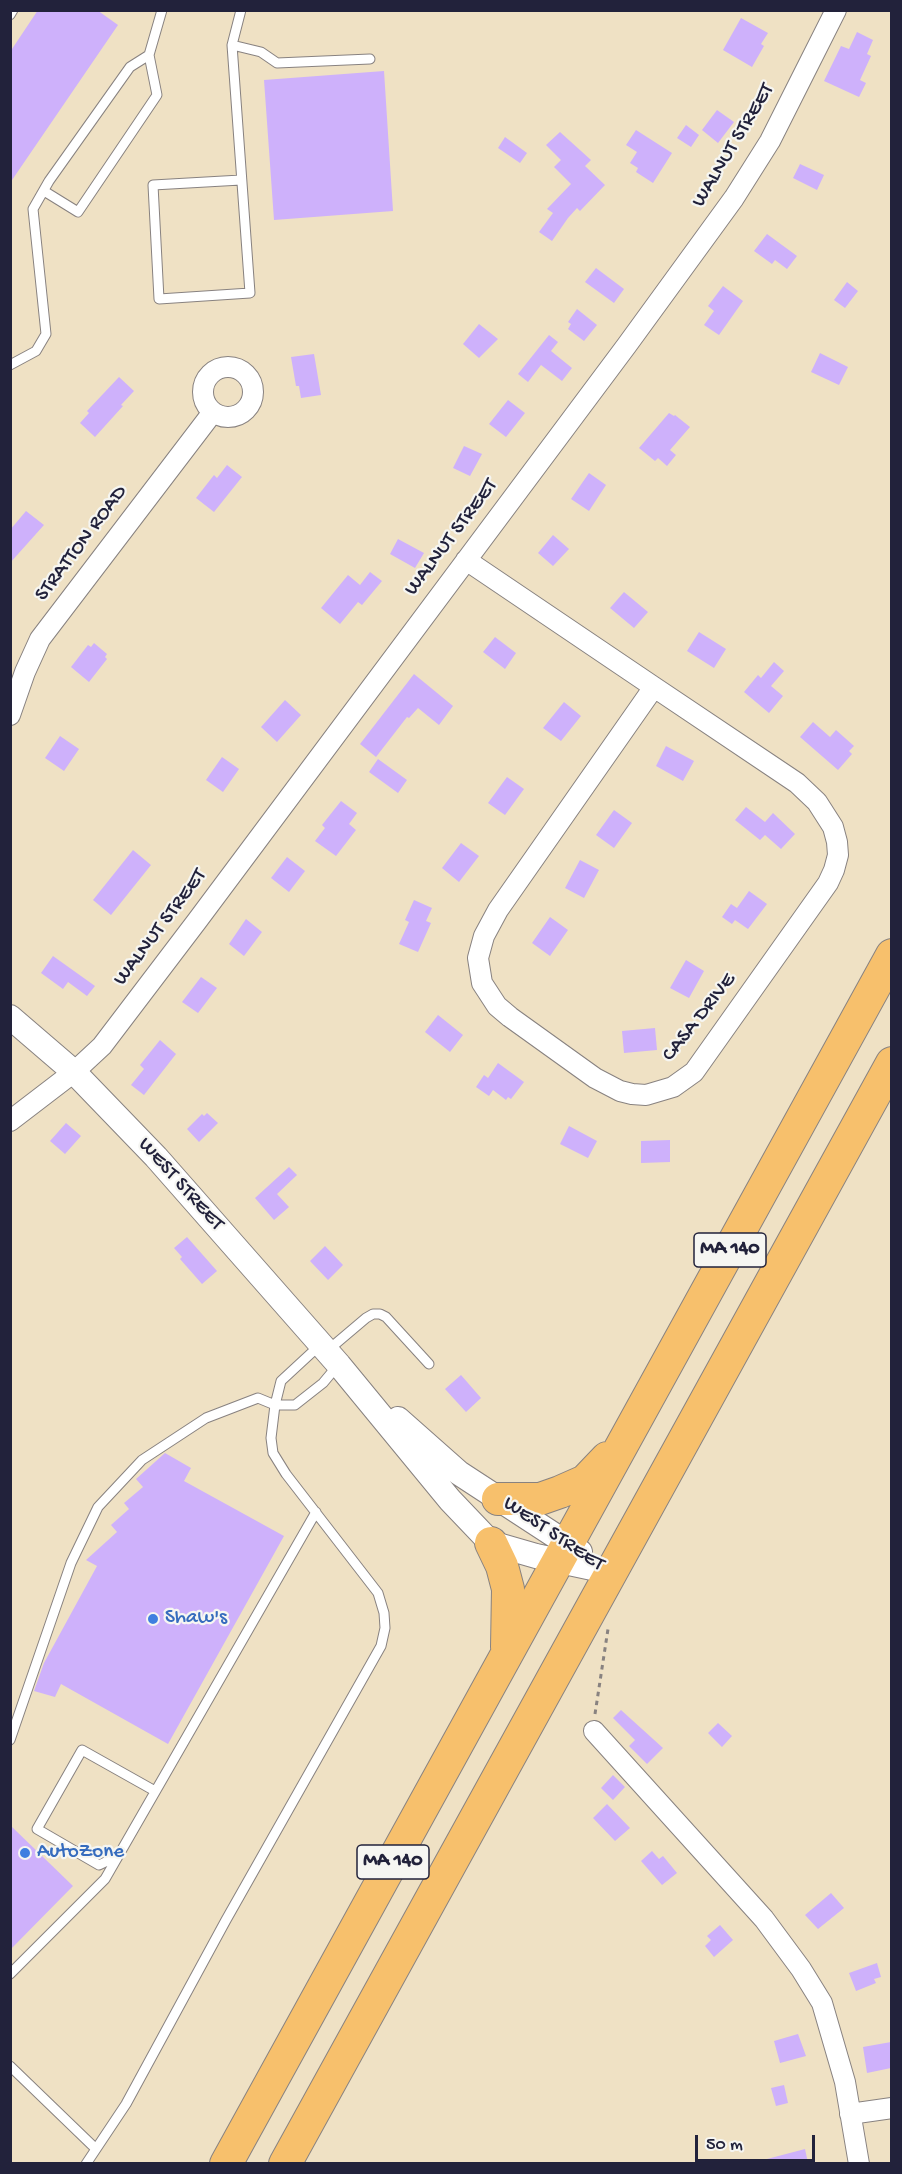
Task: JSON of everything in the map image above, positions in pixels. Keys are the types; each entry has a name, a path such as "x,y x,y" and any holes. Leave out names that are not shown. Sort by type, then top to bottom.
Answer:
{"highway":[{"name":"MA 140","path":"226,2163 891,955"},
{"name":"MA 140","path":"285,2163 891,1063"},
{"path":"498,1499 540,1499 560,1492 585,1480 625,1441"},
{"path":"491,1543 502,1566 508,1589 507,1653"}],"street":[{"name":"WALNUT STREET","path":"10,1121 74,1072 102,1046 466,560 734,198 770,141 836,10"},
{"name":"STRATTON ROAD","path":"10,716 25,672 40,639 213,412"},
{"name":"CASA DRIVE","path":"466,560 654,687 809,793 822,808 833,827 838,855 828,883 699,1066 673,1087 646,1095 620,1091 595,1078 510,1017 497,1006 482,983 478,958 484,936 498,910 654,687"},
{"name":"WEST STREET","path":"10,1017 74,1072 156,1157 329,1353 450,1500 491,1543 536,1556 562,1552"},
{"name":"WEST STREET","path":"329,1353 459,1473 498,1499 562,1552 611,1572"},
{"path":"594,1731 765,1919 822,2003 845,2082 859,2163"},
{"path":"850,2114 891,2108"}],"lane":[{"path":"10,15 14,10"},
{"path":"44,191 78,212 157,96 149,55 162,10"},
{"path":"241,180 153,185 159,299 250,293 232,45 242,10"},
{"path":"232,45 261,52 278,63 370,59"},
{"path":"10,365 36,351 46,334 33,209 130,67 149,55"},
{"path":"86,2163 126,2104 226,1920 381,1646 385,1628 384,1613 378,1593 273,1454 271,1438 281,1381 329,1353 366,1318 374,1314 386,1317 429,1364"},
{"path":"10,1740 71,1563 98,1507 142,1461 206,1418 258,1398 275,1405 295,1405 323,1383 329,1353"},
{"path":"10,1974 105,1879 316,1512"},
{"path":"118,1856 99,1865 37,1829 82,1750 155,1791"},
{"path":"10,2066 96,2149"}],"path":[{"path":"594,1731 607,1623"}],"building":[{"path":"38,10 97,10 118,25 10,183 10,52"},
{"path":"741,18 768,33 761,44 764,46 752,67 723,50"},
{"path":"857,32 873,40 867,54 871,56 860,80 866,83 859,97 824,81 841,46 849,49"},
{"path":"384,71 393,211 274,220 264,80"},
{"path":"717,110 734,122 718,143 702,130"},
{"path":"686,125 699,135 691,147 677,138"},
{"path":"636,130 672,153 653,183 636,172 638,168 630,163 637,152 626,145"},
{"path":"560,132 591,160 585,166 605,185 580,211 577,208 552,241 539,232 553,213 547,209 571,184 554,167 561,160 546,145"},
{"path":"505,137 527,153 520,163 498,148"},
{"path":"800,164 824,175 817,190 793,178"},
{"path":"767,234 797,256 787,269 775,260 772,264 754,251"},
{"path":"596,268 624,289 614,303 585,282"},
{"path":"847,282 858,291 845,308 834,300"},
{"path":"723,286 743,301 719,335 704,325 714,311 708,306"},
{"path":"577,309 597,325 584,341 568,329 571,324 568,322"},
{"path":"479,324 498,339 479,358 463,344"},
{"path":"549,335 558,342 551,351 572,368 562,381 541,365 528,382 518,374"},
{"path":"820,353 848,367 839,385 811,372"},
{"path":"314,354 321,395 301,398 299,386 296,386 291,357"},
{"path":"119,377 134,391 95,437 80,423 89,413 87,411"},
{"path":"508,400 525,413 506,437 489,424"},
{"path":"669,413 690,427 670,450 676,455 667,466 658,458 655,461 639,448"},
{"path":"464,446 482,454 470,476 453,468"},
{"path":"227,465 242,477 214,512 196,498 214,475 217,478"},
{"path":"589,473 606,485 589,511 571,499"},
{"path":"26,511 44,525 10,563 10,530"},
{"path":"553,535 569,549 553,566 538,553"},
{"path":"398,539 424,553 415,568 390,554"},
{"path":"370,572 382,581 362,605 358,602 340,624 321,608 348,575 360,585"},
{"path":"624,592 648,612 634,628 610,608"},
{"path":"699,632 726,649 714,668 687,651"},
{"path":"495,637 516,653 505,669 483,652"},
{"path":"94,643 107,654 105,657 107,659 89,682 71,667 88,645 91,647"},
{"path":"774,662 784,671 771,686 783,696 769,713 744,692 758,675 761,678"},
{"path":"414,674 453,706 439,725 418,708 409,718 407,717 376,757 360,744"},
{"path":"285,700 301,715 277,742 261,727"},
{"path":"564,702 581,716 561,741 543,728"},
{"path":"813,722 830,737 836,730 854,746 849,751 852,754 838,770 800,737"},
{"path":"60,736 79,749 64,771 45,758"},
{"path":"666,746 694,761 683,781 656,766"},
{"path":"222,757 239,769 223,792 206,780"},
{"path":"378,759 407,780 398,793 369,772"},
{"path":"507,777 524,789 505,815 488,803"},
{"path":"341,801 357,813 349,824 356,830 336,856 315,841 325,828 322,825"},
{"path":"746,807 765,822 773,813 795,834 781,849 765,835 760,840 735,820"},
{"path":"614,810 632,823 614,848 596,835"},
{"path":"461,843 479,856 459,882 442,868"},
{"path":"133,850 151,865 111,915 93,900"},
{"path":"287,857 305,871 289,892 271,878"},
{"path":"580,860 599,870 584,898 565,888"},
{"path":"749,891 767,904 748,929 735,920 732,924 722,917 731,904 737,908"},
{"path":"414,900 432,908 426,921 431,923 418,952 399,944 409,922 405,920"},
{"path":"550,917 568,930 550,956 532,943"},
{"path":"246,919 262,932 244,956 229,944"},
{"path":"53,956 95,986 87,996 68,982 63,989 41,973"},
{"path":"686,960 704,971 689,998 670,988"},
{"path":"201,977 217,988 198,1013 182,1002"},
{"path":"438,1015 463,1035 450,1052 425,1032"},
{"path":"655,1028 657,1050 624,1053 622,1031"},
{"path":"160,1040 176,1054 144,1095 131,1085 144,1069 140,1065"},
{"path":"498,1063 524,1082 511,1099 508,1097 506,1100 493,1090 489,1096 476,1087 484,1075 488,1078"},
{"path":"207,1113 218,1123 199,1142 187,1129 202,1114 204,1116"},
{"path":"66,1123 81,1136 65,1154 50,1141"},
{"path":"569,1126 597,1141 588,1158 560,1144"},
{"path":"670,1140 670,1162 641,1163 641,1141"},
{"path":"289,1167 297,1175 277,1194 289,1207 274,1220 255,1198"},
{"path":"187,1237 217,1271 202,1284 180,1259 182,1257 174,1248"},
{"path":"325,1246 343,1265 328,1280 310,1261"},
{"path":"461,1375 481,1398 466,1412 445,1389"},
{"name":"Shaw's","path":"165,1453 191,1468 184,1481 284,1536 168,1744 61,1684 55,1697 34,1691 44,1663 97,1566 86,1560 117,1532 111,1525 129,1509 124,1503 143,1487 136,1479"},
{"path":"621,1710 663,1748 647,1764 629,1746 635,1740 613,1718"},
{"path":"718,1723 732,1736 722,1747 708,1733"},
{"path":"613,1775 625,1787 613,1800 601,1788"},
{"path":"607,1804 630,1828 615,1841 593,1818"},
{"name":"AutoZone","path":"10,1825 73,1886 10,1950"},
{"path":"652,1851 659,1859 663,1856 677,1873 662,1885 641,1861"},
{"path":"831,1893 844,1908 818,1929 805,1915"},
{"path":"720,1925 733,1940 714,1957 705,1946 711,1940 707,1936"},
{"path":"877,1963 881,1977 874,1979 876,1983 856,1991 849,1973"},
{"path":"798,2034 806,2056 780,2063 774,2041"},
{"path":"891,2042 891,2068 867,2073 863,2047"},
{"path":"784,2085 788,2103 776,2106 771,2088"},
{"path":"805,2149 808,2163 768,2163 767,2159"}],"place":[{"name":"Shaw's","path":"153,1619"},
{"name":"AutoZone","path":"25,1853"}]}
